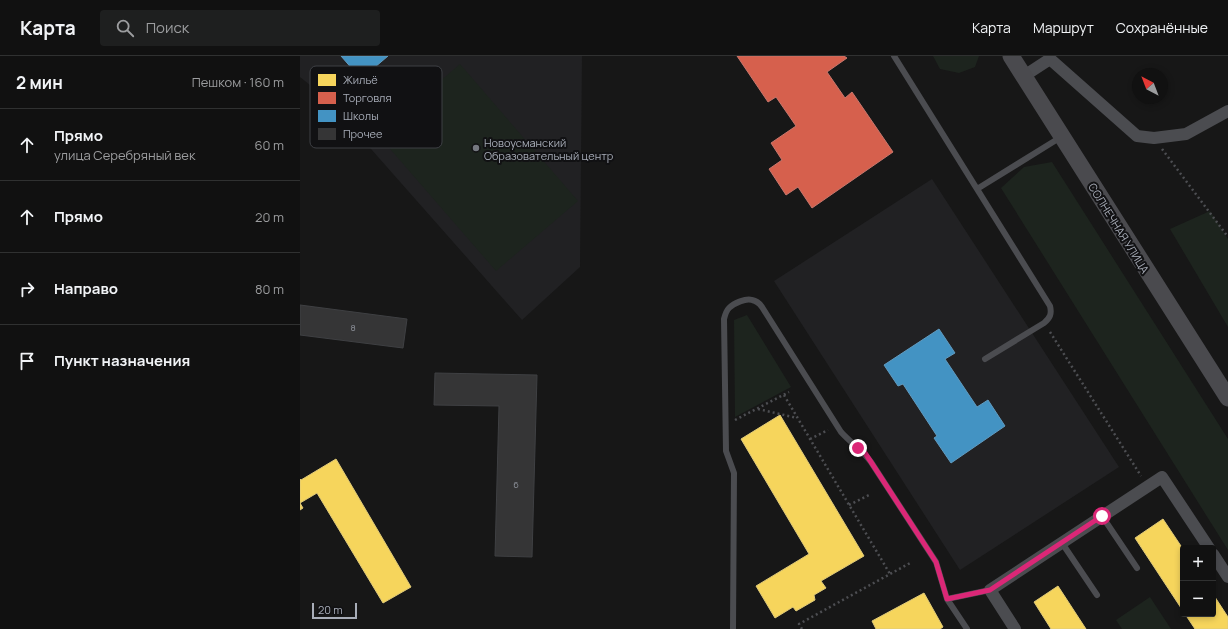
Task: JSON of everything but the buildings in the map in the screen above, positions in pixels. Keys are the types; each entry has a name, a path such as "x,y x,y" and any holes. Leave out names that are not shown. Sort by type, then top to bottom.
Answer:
{"street":[{"name":"СОЛНЕЧНАЯ УЛИЦА","path":"1011,56 1228,398"},
{"path":"1024,76 1051,57 1137,136 1154,138 1186,134 1228,111"},
{"path":"1015,629 990,590 1162,477 1207,545"},
{"path":"1216,559 1228,577"}],"lane":[{"path":"894,56 1050,306 1051,312 1048,319 1044,323 985,359"},
{"path":"977,189 1062,136"},
{"path":"733,629 734,473 726,450 724,319 725,312 729,307 752,299 758,302 762,307 842,432 848,440 865,453 871,462 936,562 947,599 967,629"},
{"path":"1102,516 1136,568"},
{"path":"1062,543 1097,595"},
{"path":"947,599 990,590"}],"path":[{"path":"1154,138 1228,237"},
{"path":"1044,323 1148,486"},
{"path":"726,424 789,392"},
{"path":"784,395 890,574"},
{"path":"758,408 797,418"},
{"path":"810,439 828,430"},
{"path":"849,505 869,495"},
{"path":"802,629 799,624 912,562"}],"shaded area":[{"name":"Новоусманский Образовательный центр","path":"300,56 582,56 580,267 522,320 370,148 442,148 442,66 310,66 310,85 300,77"},
{"path":"933,56 979,56 975,67 959,73 940,69"},
{"path":"460,64 578,201 496,271 389,148 442,148 442,80"},
{"path":"1052,162 1228,439 1228,550 1001,188 1024,167"},
{"path":"932,179 1119,467 960,570 774,281"},
{"path":"1210,211 1228,239 1228,327 1170,229"},
{"path":"747,315 791,387 735,417 734,320"},
{"path":"1150,597 1171,629 1122,629 1116,620"}],"place":[{"name":"Новоусманский Образовательный центр","path":"476,148"}],"route":[{"path":"858,448 865,453 936,562 947,599 990,590 1102,516"}]}
